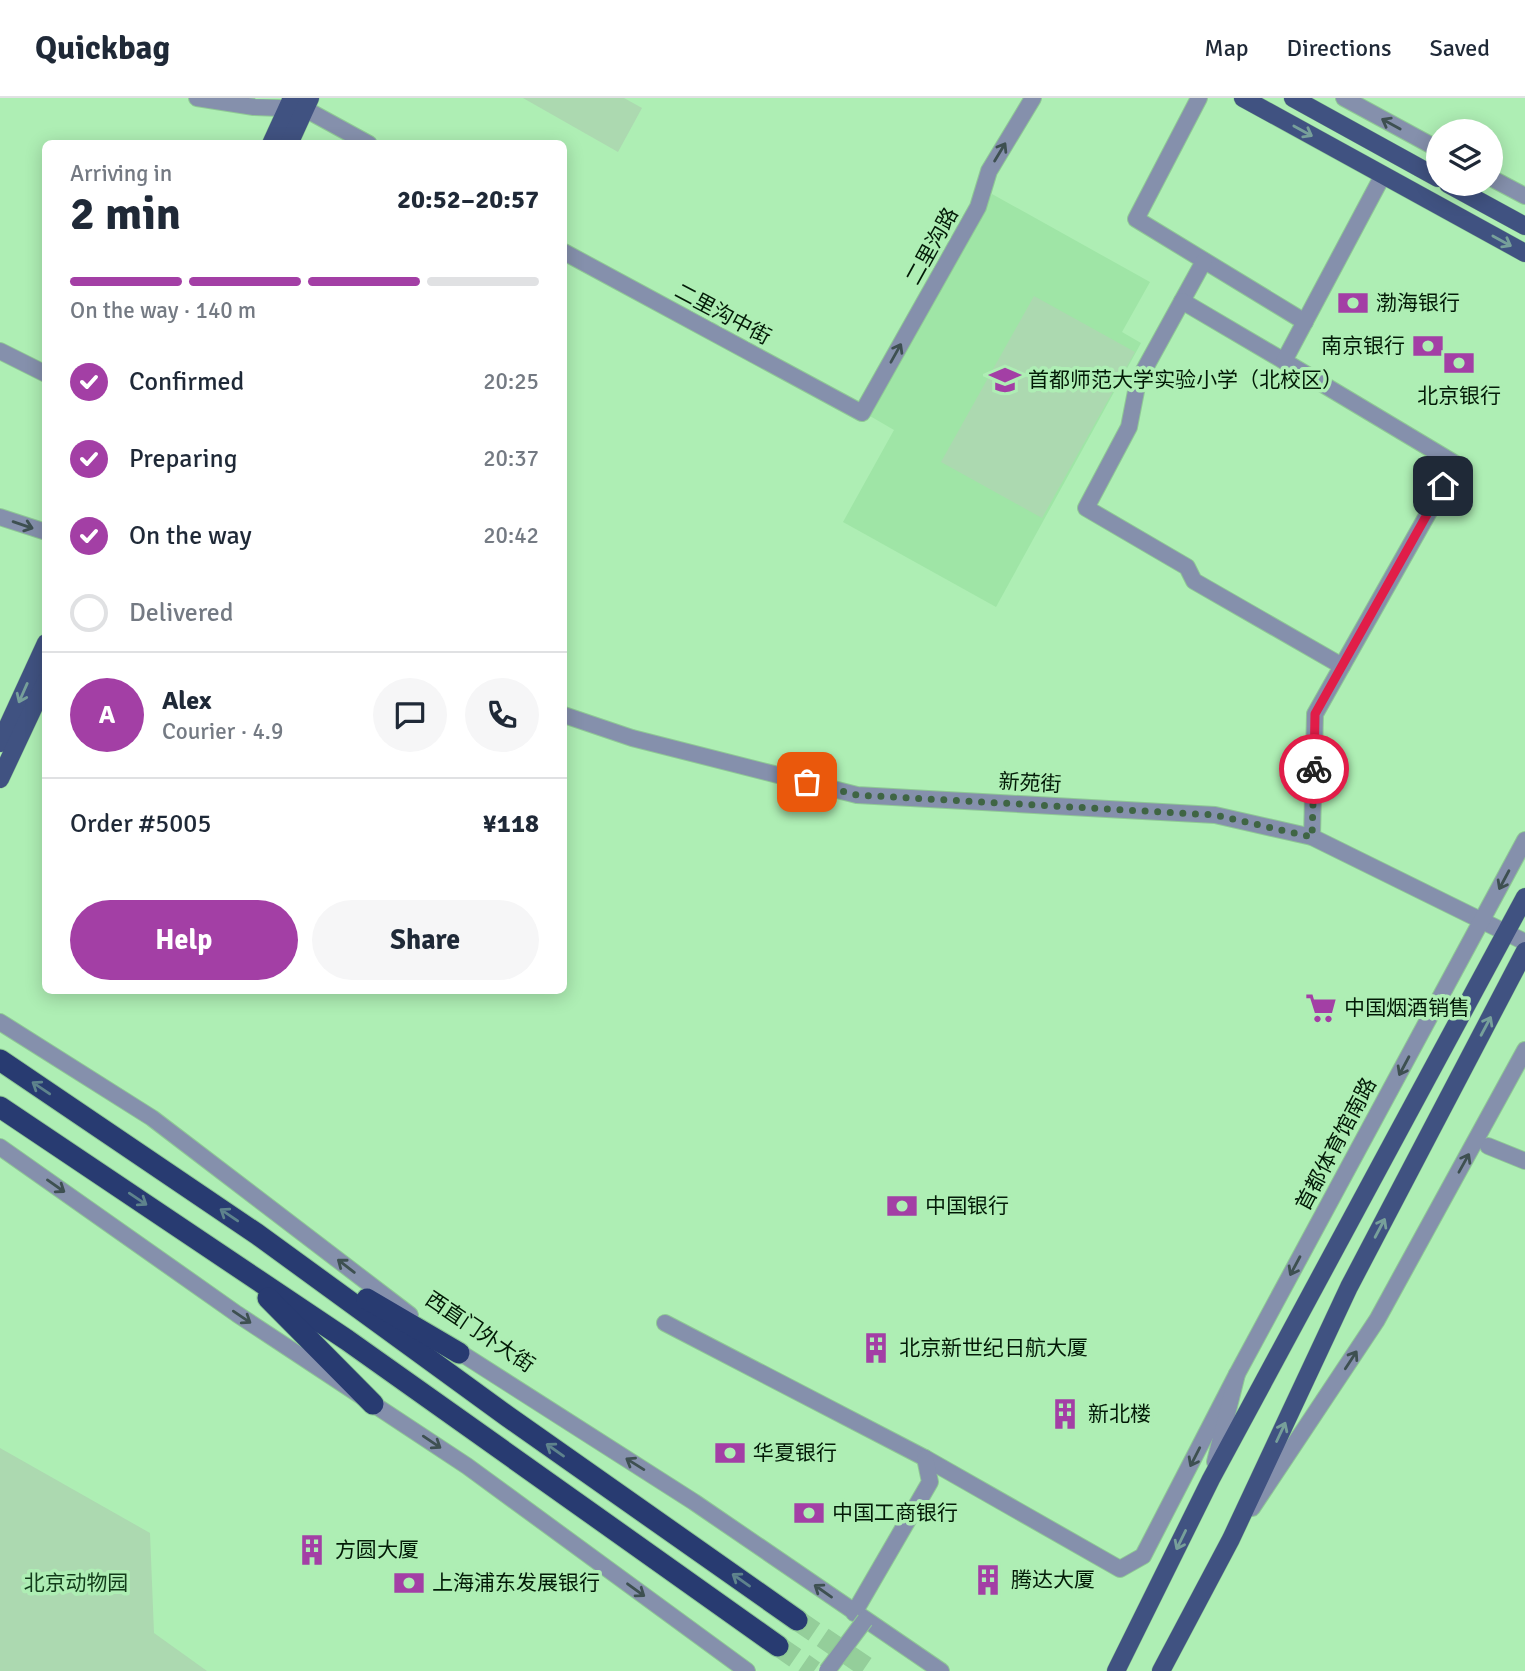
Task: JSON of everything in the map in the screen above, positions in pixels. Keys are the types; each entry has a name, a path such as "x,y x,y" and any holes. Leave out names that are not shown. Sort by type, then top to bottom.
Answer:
{"highway":[{"path":"4,1061 257,1234 518,1424 797,1620"},
{"path":"0,1107 232,1262 778,1646"},
{"path":"257,1234 459,1353"},
{"path":"232,1262 373,1404"}],"main road":[{"path":"1243,98 1525,253"},
{"path":"1293,98 1426,171"},
{"path":"274,140 299,103"},
{"path":"290,140 299,103"},
{"path":"1470,196 1525,226"},
{"path":"0,743 42,652"},
{"path":"0,779 42,690"},
{"name":"首都体育馆南路","path":"1116,1671 1211,1479 1525,898"},
{"path":"1161,1671 1231,1539 1349,1287 1525,951"}],"street":[{"path":"197,98 254,107 299,103 362,140"},
{"name":"二里沟路","path":"862,413 978,207 989,171 1033,98"},
{"path":"1199,98 1136,219 1305,321"},
{"path":"1344,98 1426,142"},
{"path":"1284,361 1383,175"},
{"path":"1503,185 1525,197"},
{"name":"二里沟中街","path":"567,254 862,413"},
{"path":"1204,261 1138,382 1129,427 1086,508 1187,567 1194,581 1342,666"},
{"path":"1182,301 1456,464 1315,714 1312,837"},
{"path":"0,351 42,372"},
{"path":"0,517 42,531"},
{"name":"新苑街","path":"567,716 632,738 857,795 1215,815 1312,837 1525,942"},
{"name":"首都体育馆南路","path":"1211,1479 1237,1374 1525,840"},
{"name":"西直门外大街","path":"0,1022 87,1074 170,1130 459,1353 694,1502 941,1671"},
{"path":"1231,1539 1377,1320 1525,1050"},
{"path":"1488,1146 1525,1161"},
{"path":"0,1147 237,1314 544,1521 747,1671"},
{"path":"665,1323 925,1458 1120,1569 1143,1556 1237,1374"},
{"path":"827,1671 930,1482 925,1458"}],"shaded area":[{"name":"首都师范大学实验小学（北校区）","path":"992,194 1150,282 1122,332 1141,343 996,607 843,522 894,430 870,416"}],"green space":[{"path":"523,98 624,98 642,108 618,152"},
{"path":"1034,296 1135,352 1042,518 941,462"},
{"name":"北京动物园","path":"0,1448 150,1533 154,1633 207,1671 0,1671"}],"tunnel":[{"path":"797,1620 872,1671"},
{"path":"778,1646 814,1671"}],"way so far":[{"path":"807,782 857,795 1215,815 1312,837 1314,769"}],"place":[{"name":"渤海银行","path":"1353,303"},
{"name":"南京银行","path":"1428,346"},
{"name":"北京银行","path":"1459,363"},
{"name":"首都师范大学实验小学（北校区）","path":"1005,380"},
{"name":"中国烟酒销售","path":"1321,1008"},
{"name":"中国银行","path":"902,1206"},
{"name":"北京新世纪日航大厦","path":"876,1348"},
{"name":"新北楼","path":"1065,1414"},
{"name":"华夏银行","path":"730,1453"},
{"name":"中国工商银行","path":"809,1513"},
{"name":"方圆大厦","path":"312,1550"},
{"name":"腾达大厦","path":"988,1580"},
{"name":"上海浦东发展银行","path":"409,1583"}],"route":[{"path":"1314,769 1315,714 1443,486"}]}
